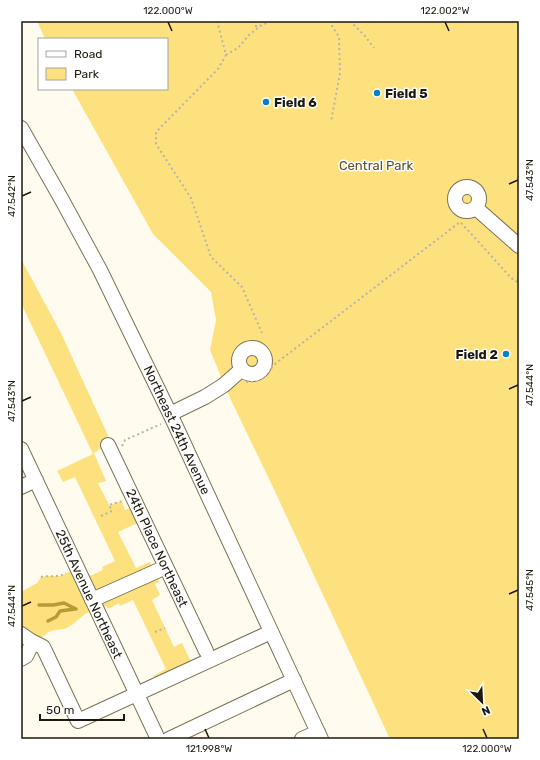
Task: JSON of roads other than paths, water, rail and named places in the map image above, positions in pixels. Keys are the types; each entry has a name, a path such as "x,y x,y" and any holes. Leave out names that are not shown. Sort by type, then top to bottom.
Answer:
{"street":[{"name":"Northeast 24th Avenue","path":"21,128 100,270 166,419 320,735"},
{"path":"476,208 519,246"},
{"path":"166,419 244,375"},
{"name":"24th Place Northeast","path":"108,445 206,651"},
{"name":"25th Avenue Northeast","path":"21,449 158,739"},
{"path":"21,487 36,480"},
{"path":"92,600 166,567"},
{"path":"21,634 43,647 78,721 271,632"},
{"path":"21,659 26,656 33,642"},
{"path":"169,739 294,680"},
{"path":"302,739 320,735"}],"waterway":[{"path":"39,605 64,603 76,609"},
{"path":"48,621 56,617 60,611 75,609"}],"place":[{"name":"Field 5","path":"377,93"},
{"name":"Field 6","path":"266,102"},
{"name":"Field 2","path":"506,354"}],"park label":[{"name":"Central Park","path":"376,165"}]}
